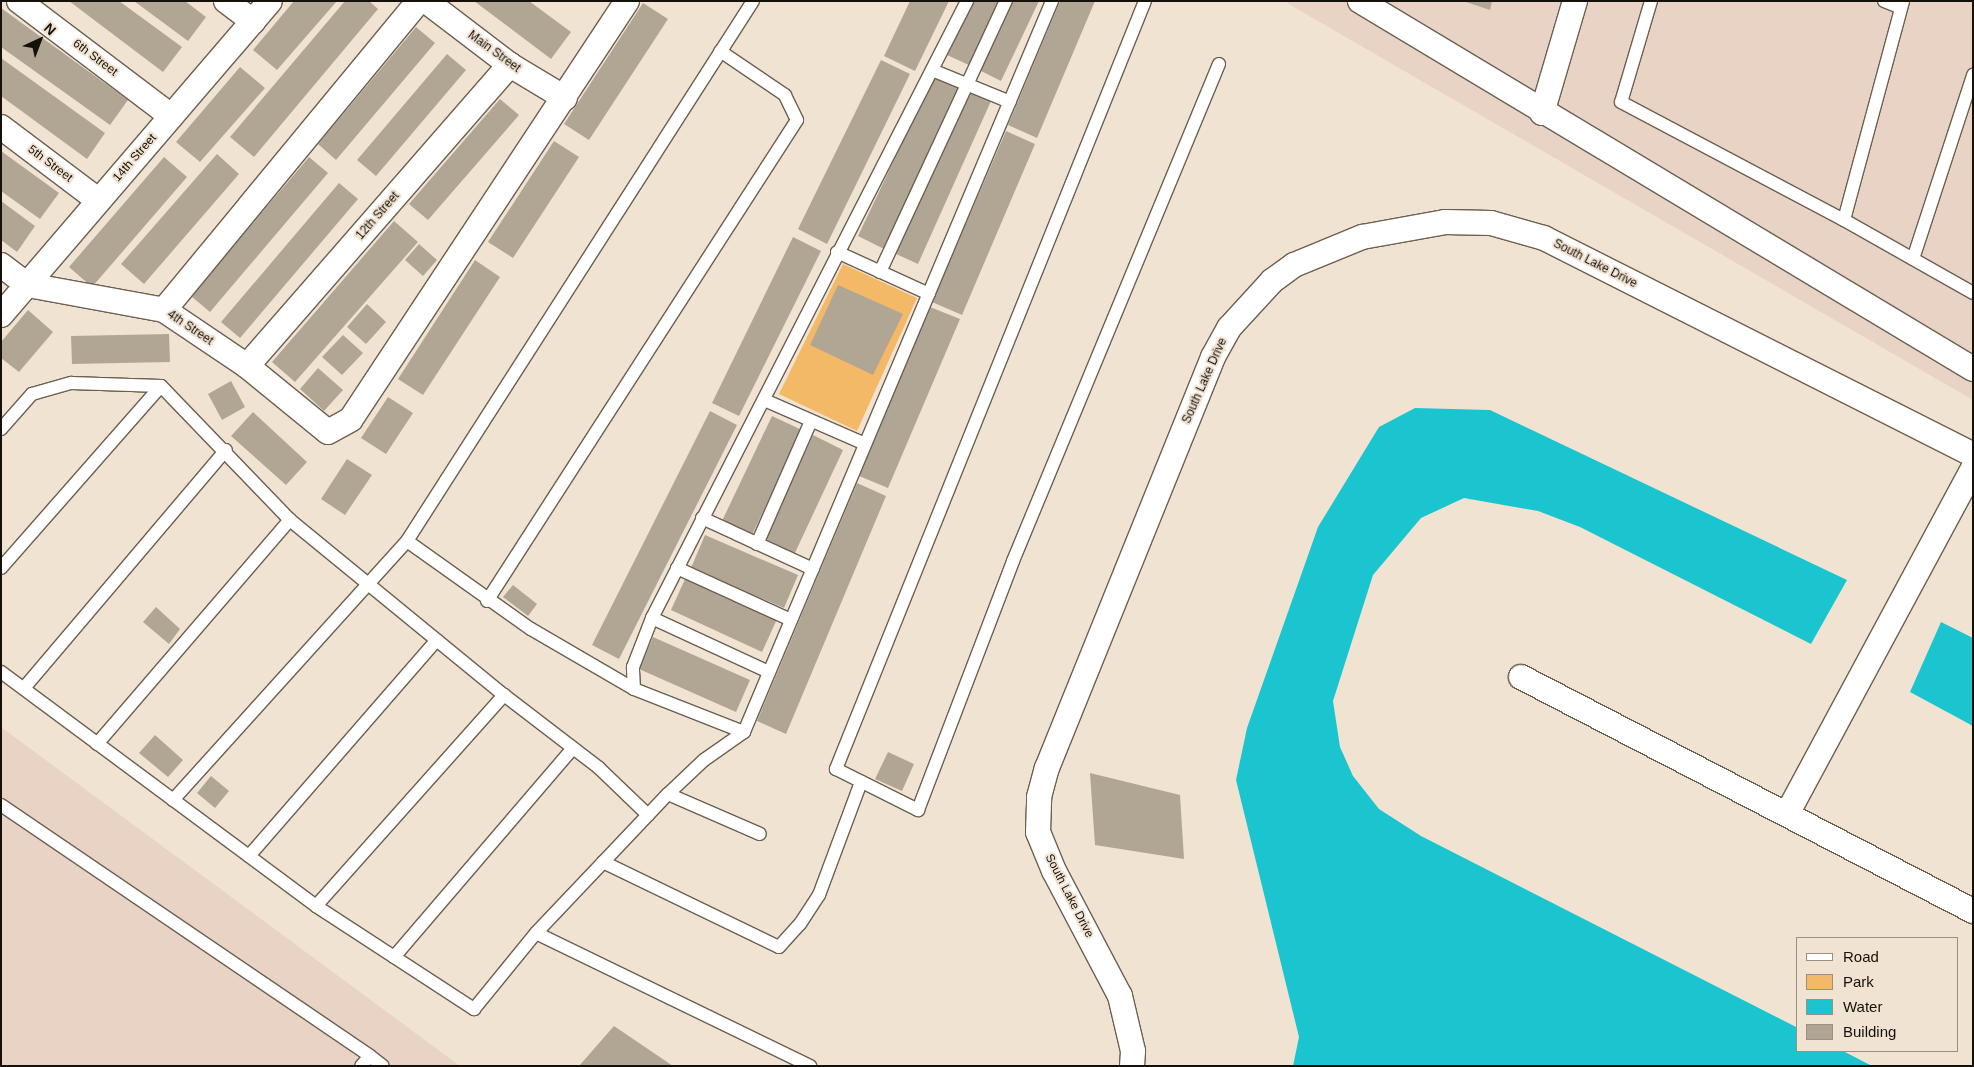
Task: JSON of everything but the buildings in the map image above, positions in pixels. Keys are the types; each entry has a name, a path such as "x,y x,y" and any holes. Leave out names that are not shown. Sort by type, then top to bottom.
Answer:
{"street":[{"name":"6th Street","path":"19,1 171,116"},
{"path":"226,1 253,21"},
{"name":"14th Street","path":"1,315 270,1"},
{"path":"164,310 419,1"},
{"name":"Main Street","path":"426,1 510,65 565,98"},
{"path":"565,98 627,1"},
{"path":"1360,1 1973,369"},
{"path":"1542,112 1575,1"},
{"name":"12th Street","path":"246,366 510,65"},
{"name":"4th Street","path":"1,265 28,285 164,310 246,366 328,432 351,419 565,98"},
{"name":"5th Street","path":"1,127 98,200"},
{"name":"South Lake Drive","path":"1132,1066 1133,1051 1128,1018 1120,996 1054,872 1038,832 1039,797 1047,768 1213,357 1229,328 1272,281 1294,265 1362,237 1445,222 1491,223 1544,238 1973,455"},
{"path":"1787,814 1973,469"},
{"path":"1521,677 1973,911"}],"lane":[{"path":"173,800 407,541 753,1"},
{"path":"634,689 633,667 652,618 967,1"},
{"path":"880,272 1006,1"},
{"path":"1,672 316,906 474,1009 536,933 648,814 704,760 744,732 1052,1"},
{"path":"1145,1 836,770 918,810 1013,561 1218,64"},
{"path":"1651,1 1621,102 1844,220 1973,293"},
{"path":"1844,220 1902,4 1884,1"},
{"path":"487,601 797,120 785,95 720,51"},
{"path":"932,70 1010,102"},
{"path":"1913,259 1973,74"},
{"path":"838,252 929,294"},
{"path":"1,429 32,394 71,383 161,386 226,450 290,520 504,695 573,748 648,814"},
{"path":"1,568 161,386"},
{"path":"764,400 865,444"},
{"path":"757,544 811,421"},
{"path":"24,688 226,450"},
{"path":"702,518 813,568"},
{"path":"97,744 290,520"},
{"path":"407,541 487,601 634,689 744,732"},
{"path":"677,568 791,620"},
{"path":"652,618 769,672"},
{"path":"249,856 437,640"},
{"path":"316,906 504,695"},
{"path":"394,957 573,748"},
{"path":"603,862 779,947 800,924 819,895 861,782"},
{"path":"668,794 760,834"},
{"path":"1,805 365,1061 383,1066"},
{"path":"536,933 810,1066"}],"shaded area":[{"path":"1285,1 1973,1 1973,400 1292,6"},
{"path":"1,727 460,1066 1,1066"}],"green space":[{"path":"843,264 917,298 857,431 779,394"}],"water":[{"path":"1415,408 1490,410 1847,580 1811,644 1580,527 1538,511 1464,498 1421,518 1373,575 1333,701 1340,747 1353,776 1379,809 1421,836 1796,1027 1796,1052 1845,1052 1872,1066 1293,1066 1299,1037 1236,780 1247,728 1318,527 1379,427"},
{"path":"1941,622 1973,638 1973,726 1910,692"}]}
